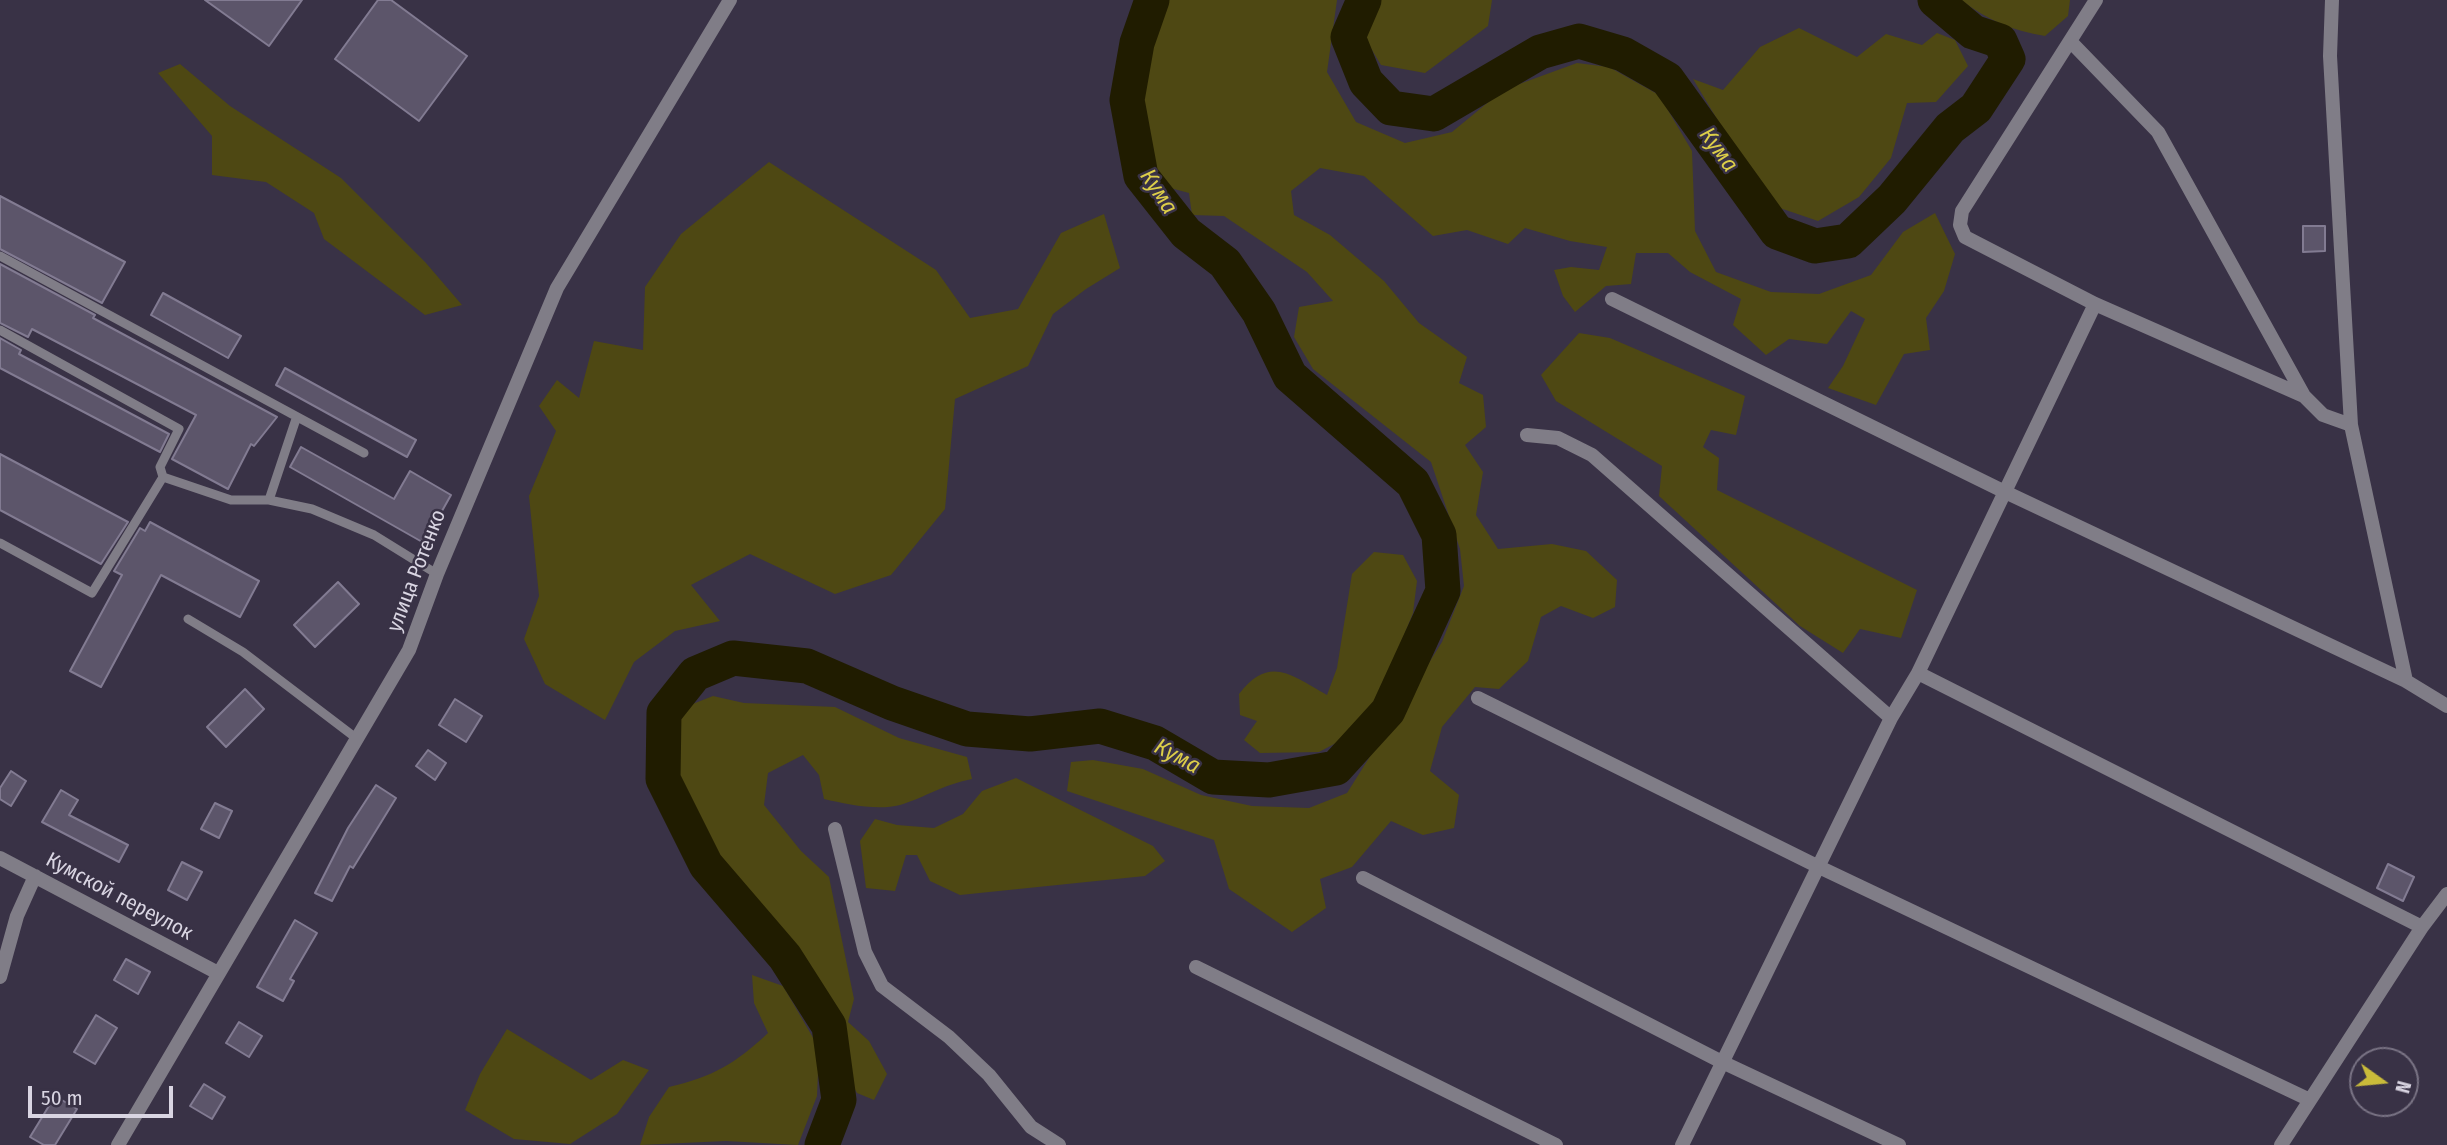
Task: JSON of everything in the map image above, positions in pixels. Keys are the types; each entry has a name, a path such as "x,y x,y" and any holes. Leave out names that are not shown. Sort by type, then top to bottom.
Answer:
{"street":[{"name":"улица Ротенко","path":"118,1145 409,650 437,574 557,288 730,0"},
{"path":"2096,0 1962,211 1960,225 1965,236 2095,304 2304,396"},
{"path":"2332,0 2330,56 2351,425 2406,681"},
{"path":"2071,42 2158,132 2304,396 2323,415 2351,425"},
{"path":"1612,299 2003,491 2406,681 2447,706"},
{"path":"1682,1145 1891,718 1918,673 2095,304"},
{"path":"1527,435 1558,438 1592,455 1891,718"},
{"path":"1918,673 2422,927"},
{"path":"1478,698 1819,867 2310,1100"},
{"path":"835,829 865,952 882,986 948,1037 989,1075 1031,1127 1059,1145"},
{"name":"Кумской переулок","path":"0,858 218,972"},
{"path":"0,978 17,916 35,876"},
{"path":"1363,878 1721,1062 1899,1145"},
{"path":"2281,1145 2422,927 2447,894"},
{"path":"1196,967 1556,1145"}],"lane":[{"path":"0,256 363,453"},
{"path":"0,330 179,429 160,467 163,477 92,593 0,543"},
{"path":"269,500 296,419"},
{"path":"163,477 232,500 269,500 312,509 374,535 437,574"},
{"path":"188,619 243,652 356,738"}],"shaded area":[{"path":"1168,0 1337,0 1327,72 1356,122 1405,143 1452,132 1503,90 1577,63 1609,67 1659,95 1692,151 1695,231 1716,272 1771,292 1819,294 1871,275 1903,232 1935,213 1955,254 1944,291 1926,318 1930,350 1904,354 1876,405 1828,388 1843,366 1865,319 1851,311 1827,344 1789,339 1766,355 1733,325 1741,299 1690,272 1668,253 1636,253 1631,284 1606,286 1575,312 1563,296 1554,270 1571,267 1599,270 1607,247 1570,241 1525,228 1508,244 1467,230 1433,236 1364,176 1320,168 1291,191 1294,215 1330,235 1384,281 1419,323 1467,357 1459,383 1483,395 1486,427 1465,445 1483,472 1476,515 1498,549 1552,544 1586,551 1617,580 1615,607 1593,618 1561,606 1541,617 1528,661 1499,689 1475,687 1442,727 1430,771 1459,795 1454,828 1423,835 1391,821 1352,867 1320,879 1326,908 1292,932 1229,889 1214,840 1067,791 1071,762 1093,760 1143,769 1201,795 1252,806 1309,808 1347,793 1442,642 1464,586 1460,549 1431,462 1313,369 1294,337 1299,307 1333,301 1307,272 1224,216 1192,215 1189,193 1163,186 1147,138 1144,93 1153,48"},
{"path":"1381,0 1492,0 1488,26 1425,73 1381,65 1366,40 1374,9"},
{"path":"1961,0 2070,0 2068,16 2045,36 2001,24"},
{"path":"1799,28 1857,57 1886,34 1922,45 1937,33 1955,40 1968,66 1936,102 1907,103 1891,158 1859,197 1818,221 1777,207 1744,164 1693,79 1723,90 1760,47"},
{"path":"180,64 230,106 341,178 426,263 462,305 425,315 324,239 314,213 266,182 212,175 212,136 158,73"},
{"path":"769,162 936,270 970,318 1018,309 1061,233 1104,214 1120,268 1053,314 1028,366 955,399 945,509 891,575 835,594 750,554 691,585 720,621 675,631 634,662 605,720 545,684 524,639 539,596 529,496 556,431 539,406 557,380 579,398 594,341 643,350 645,287 681,234"},
{"path":"1579,333 1610,338 1745,396 1736,435 1711,430 1703,447 1719,458 1717,490 1917,590 1901,638 1860,629 1843,653 1800,626 1659,496 1662,466 1556,401 1541,375"},
{"path":"1374,552 1403,555 1417,581 1413,613 1378,700 1351,735 1319,752 1260,753 1244,740 1257,721 1240,715 1239,694 1261,675 1282,672 1327,695 1337,668 1352,574"},
{"path":"713,696 744,703 835,707 899,738 967,757 972,779 891,807 862,806 824,799 819,775 803,755 768,773 764,805 801,851 829,877 854,999 848,1022 869,1041 887,1074 874,1100 857,1093 845,1072 836,1021 807,974 714,864 672,781 674,743 685,707"},
{"path":"1016,778 1153,846 1165,861 1145,876 960,895 930,881 917,855 906,855 895,891 866,888 860,841 875,819 897,825 934,828 963,814 982,791"},
{"path":"752,975 783,986 819,1048 817,1096 798,1145 726,1141 640,1145 649,1117 669,1087 699,1079 723,1068 768,1033 754,1003"},
{"path":"507,1029 591,1080 623,1060 649,1070 617,1114 570,1144 514,1139 465,1110 480,1074"}],"building":[{"path":"205,0 302,0 269,46"},
{"path":"378,0 391,0 467,56 419,121 335,59"},
{"path":"0,196 125,262 102,303 0,249"},
{"path":"2303,226 2325,226 2325,251 2303,252"},
{"path":"0,264 95,315 93,318 277,417 254,446 251,444 228,489 172,459 196,415 32,329 28,337 0,323"},
{"path":"163,293 241,336 228,358 151,315"},
{"path":"0,338 21,350 19,354 169,434 160,452 0,368"},
{"path":"285,368 416,440 407,457 276,385"},
{"path":"301,447 394,499 410,471 451,495 424,543 290,467"},
{"path":"0,454 128,522 101,564 0,510"},
{"path":"150,522 259,581 240,617 161,575 101,687 70,671 122,575 114,571 140,528 145,531"},
{"path":"338,582 359,604 315,647 294,625"},
{"path":"245,689 264,709 226,747 207,727"},
{"path":"455,699 482,716 466,742 439,725"},
{"path":"428,750 446,763 435,780 416,766"},
{"path":"11,771 26,781 11,806 0,799 0,788"},
{"path":"376,785 396,798 353,868 350,866 332,901 315,893 348,828"},
{"path":"61,790 78,800 69,815 128,845 119,862 42,822"},
{"path":"215,803 232,811 219,838 201,829"},
{"path":"182,862 202,872 187,900 168,890"},
{"path":"2388,864 2414,877 2403,901 2377,888"},
{"path":"295,920 317,933 290,979 294,981 283,1001 257,987"},
{"path":"126,959 150,972 138,994 114,980"},
{"path":"96,1015 117,1028 95,1064 74,1052"},
{"path":"239,1022 262,1036 249,1057 226,1043"},
{"path":"204,1084 225,1097 212,1119 190,1106"},
{"path":"55,1096 77,1109 55,1145 44,1145 30,1137"}],"waterway":[{"name":"Кума","path":"822,1145 839,1100 829,1026 785,957 706,865 663,779 664,713 695,674 733,658 807,666 892,703 967,729 1030,734 1100,726 1155,743 1213,777 1269,780 1336,768 1388,711 1443,591 1439,535 1413,483 1290,376 1259,312 1225,263 1186,233 1141,176 1127,100 1137,43 1152,0"},
{"name":"Кума","path":"1364,0 1348,37 1366,82 1391,108 1434,114 1540,52 1579,41 1623,54 1667,79 1777,232 1815,246 1848,241 1892,199 1950,128 1976,108 2008,59 2000,41 1973,32 1935,0"}]}
